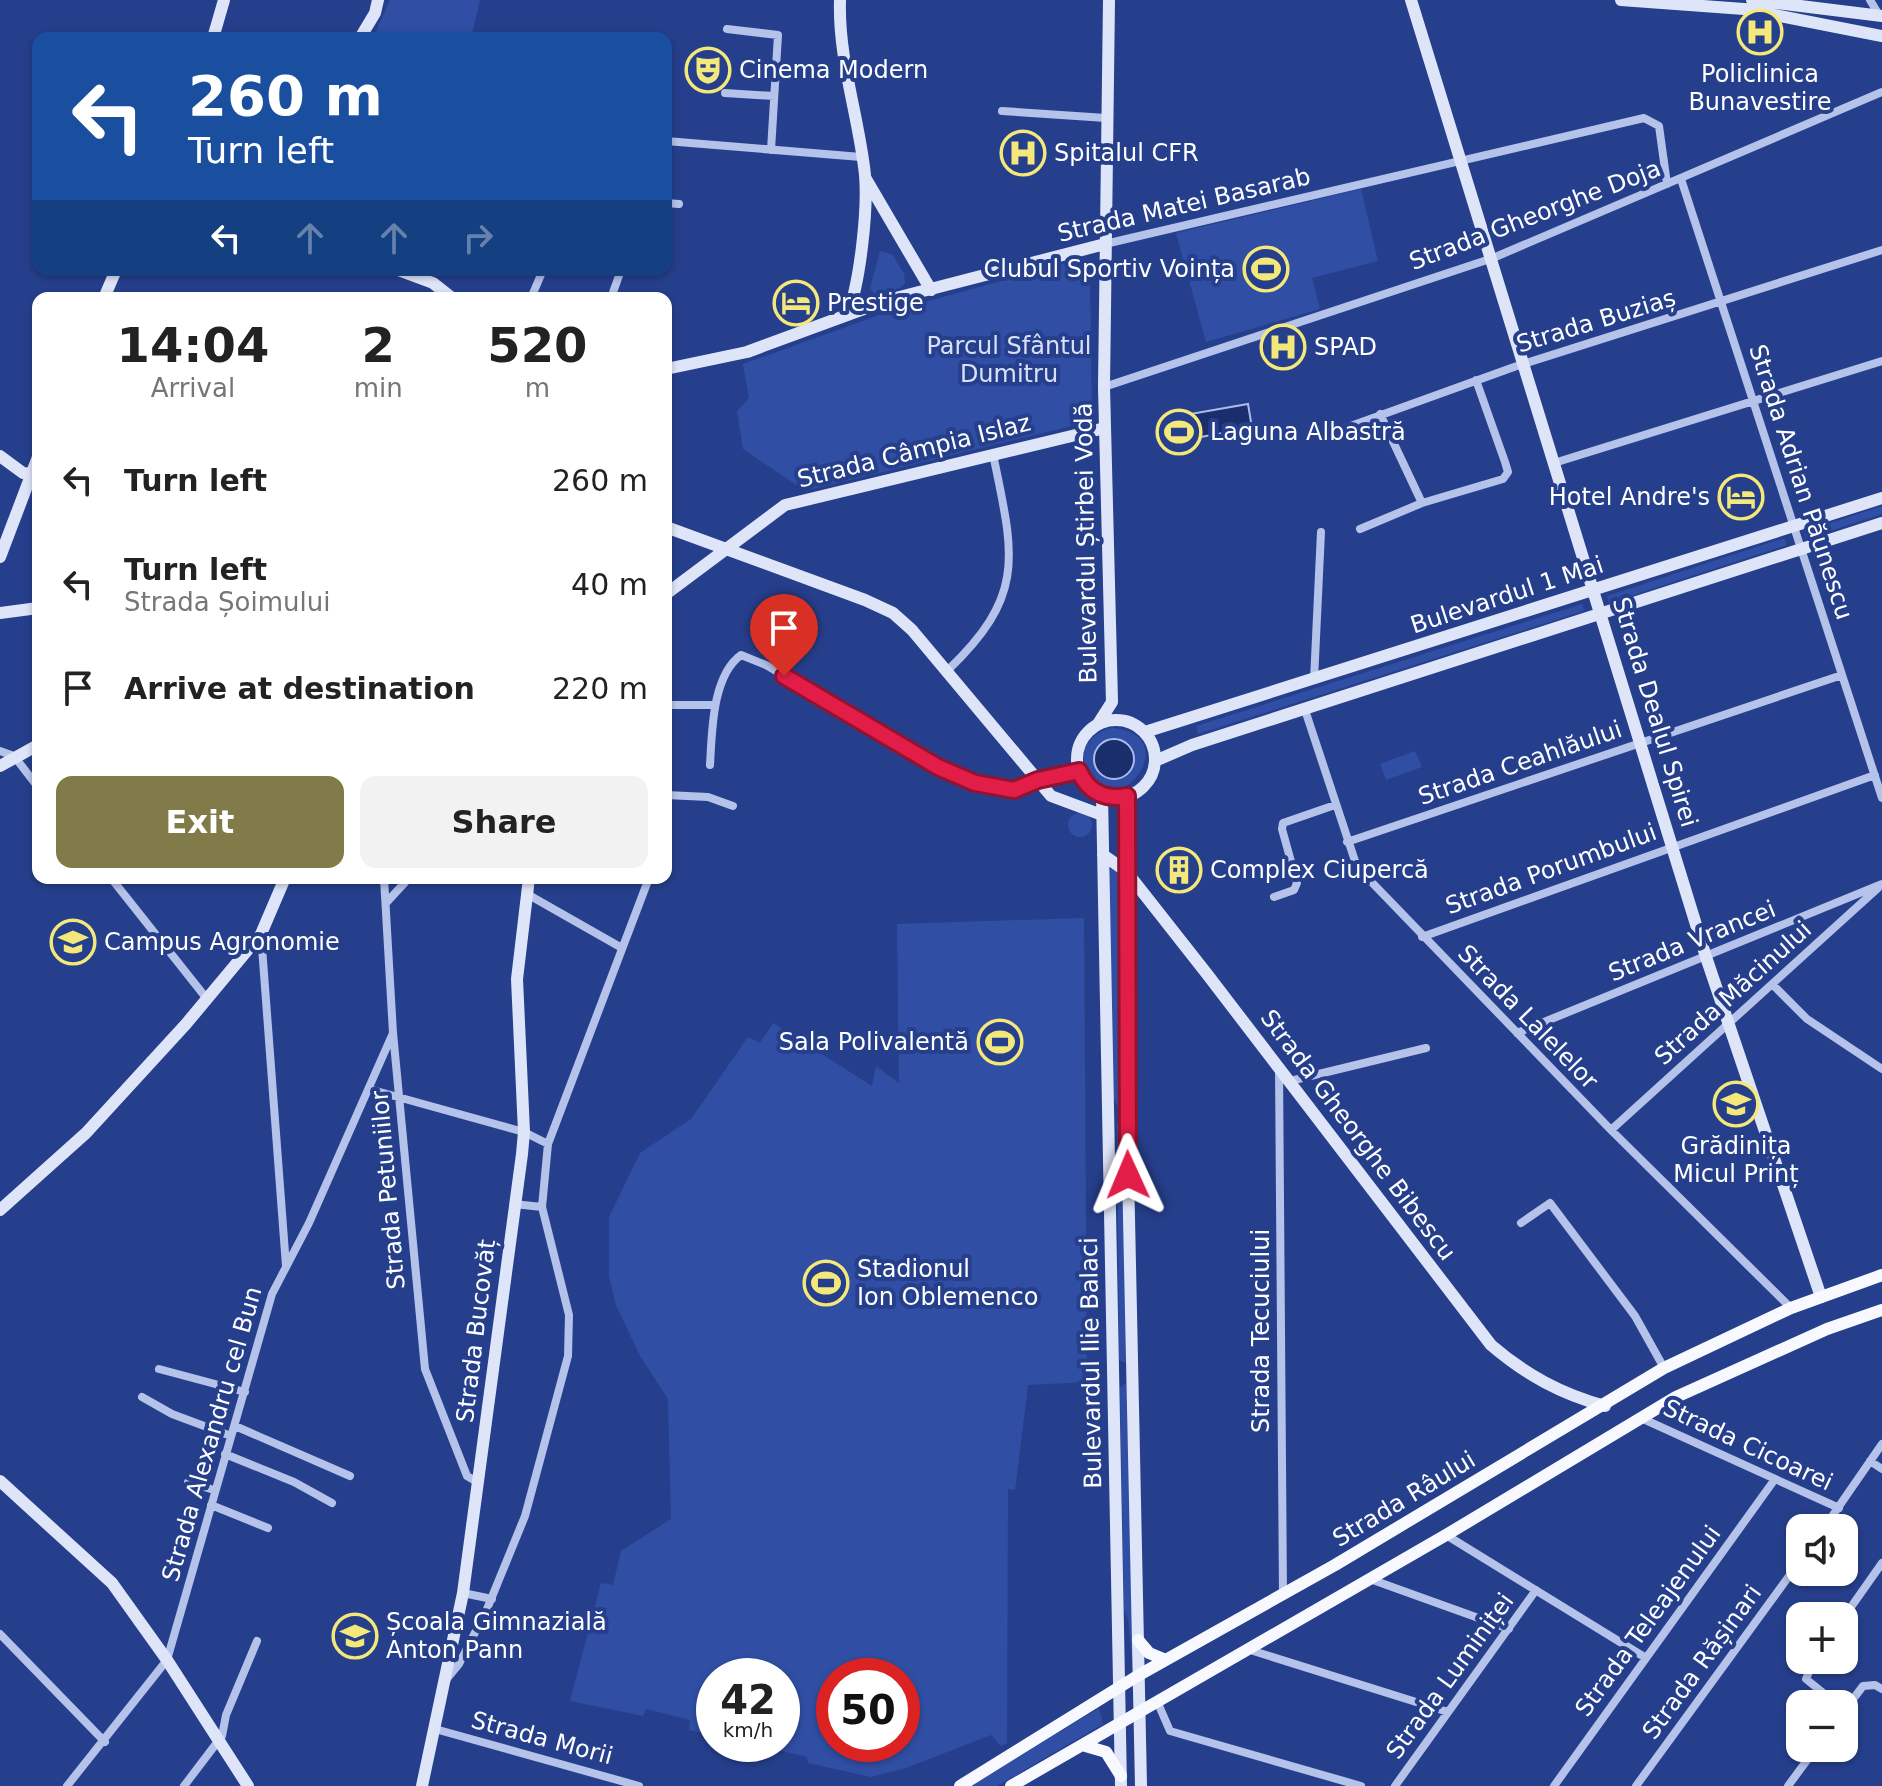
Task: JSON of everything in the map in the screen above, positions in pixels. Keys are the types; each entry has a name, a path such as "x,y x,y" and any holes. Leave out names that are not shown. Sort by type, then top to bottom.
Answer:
{"main road":[{"name":"Strada Râului","path":"960,1786 1139,1675 1283,1596 1664,1368 1791,1308 1882,1275"},
{"path":"1011,1786 1446,1535 1700,1384 1827,1329 1882,1310"},
{"path":"1138,1640 1149,1653 1166,1660"},
{"path":"1082,1745 1106,1752 1121,1781"}],"street":[{"path":"215,32 224,0"},
{"path":"364,32 375,13 378,0"},
{"path":"840,0 849,91 865,177 858,276 848,314"},
{"name":"Bulevardul Știrbei Vodă","path":"1098,724 1112,702 1104,387 1109,0"},
{"name":"Strada Dealul Spirei","path":"1411,0 1727,1024 1821,1297"},
{"path":"1621,0 1748,5 1881,16"},
{"path":"1730,0 1882,36"},
{"path":"1827,12 1842,0"},
{"path":"1870,0 1881,16"},
{"path":"727,29 778,35 771,150"},
{"name":"Strada Gheorghe Doja","path":"1104,387 1493,258 1882,92"},
{"path":"725,93 774,96"},
{"path":"1002,111 1106,118"},
{"name":"Strada Matei Basarab","path":"672,368 772,344 848,314 1105,244 1644,118 1659,126 1667,184"},
{"path":"672,142 861,157"},
{"path":"865,177 931,290"},
{"name":"Strada Adrian Păunescu","path":"1681,179 1882,798"},
{"path":"672,203 679,204"},
{"name":"Strada Buziaș","path":"1323,436 1523,364 1882,250"},
{"path":"414,276 433,283 444,292"},
{"path":"1554,463 1882,361"},
{"path":"1360,529 1422,503 1503,479 1508,472 1476,380"},
{"path":"1380,414 1422,503"},
{"name":"Strada Câmpia Islaz","path":"672,590 785,505 1105,428"},
{"path":"948,670 986,627 1005,591 1011,568 1010,545 993,454"},
{"path":"0,456 32,474"},
{"path":"0,557 32,483"},
{"name":"Bulevardul 1 Mai","path":"1145,732 1882,498"},
{"name":"Bulevardul 1 Mai","path":"1155,761 1192,745 1882,523"},
{"path":"672,529 893,613 948,670 1051,796 1102,815"},
{"path":"1314,680 1321,532"},
{"path":"0,613 32,609"},
{"path":"710,765 714,705 738,656 748,655 953,775 991,788 1014,790 1038,780 1079,771"},
{"name":"Strada Ceahlăului","path":"1347,842 1842,675"},
{"name":"Bulevardul Știrbei Vodă","path":"1112,702 1126,721"},
{"path":"672,705 714,705"},
{"name":"Strada Lalelelor","path":"1305,710 1357,867 1611,1130 1791,1308"},
{"path":"1126,721 1145,732 1155,761 1149,779 1127,796 1102,795 1087,786 1079,771 1078,749 1089,730 1098,724 1126,721"},
{"path":"0,766 32,748"},
{"path":"0,751 14,756 32,779"},
{"name":"Strada Porumbului","path":"1422,937 1875,775"},
{"path":"672,795 708,797 733,806"},
{"name":"Bulevardul Ilie Balaci","path":"1102,795 1121,1781"},
{"name":"Bulevardul Ilie Balaci","path":"1127,796 1127,1123 1141,1786"},
{"path":"1274,897 1294,890 1297,883 1283,823 1335,805"},
{"path":"1103,855 1126,855"},
{"name":"Strada Gheorghe Bibescu","path":"1103,855 1126,871 1491,1345 1516,1367 1543,1383 1605,1406"},
{"path":"116,884 207,999"},
{"path":"0,1210 86,1133 207,999 261,934 282,884"},
{"name":"Strada Petuniilor","path":"384,884 393,1033 425,1369 467,1476 480,1483"},
{"path":"386,903 403,884"},
{"name":"Strada Bucovăț","path":"422,1786 463,1593 480,1483 524,1132 517,979 528,884"},
{"path":"445,1681 459,1664 492,1599 525,1516 571,1338 569,1315 542,1207 548,1144 647,884"},
{"name":"Strada Vrancei","path":"1517,1033 1882,884"},
{"name":"Strada Măcinului","path":"1611,1130 1882,884"},
{"path":"527,894 622,948"},
{"path":"261,934 286,1267"},
{"path":"1773,985 1807,1019 1882,1069"},
{"name":"Strada Alexandru cel Bun","path":"67,1786 105,1742 167,1660 272,1294 393,1033"},
{"path":"1290,1081 1426,1048"},
{"name":"Strada Tecuciului","path":"1279,1066 1283,1596"},
{"path":"369,1089 524,1132 548,1144"},
{"path":"1109,1124 1127,1123"},
{"path":"1521,1223 1550,1203 1635,1316 1664,1368"},
{"path":"514,1204 542,1207"},
{"path":"159,1369 245,1392"},
{"path":"142,1397 172,1414 233,1431 350,1476"},
{"name":"Strada Cicoarei","path":"1641,1418 1839,1508"},
{"path":"1834,1514 1882,1444"},
{"path":"225,1454 294,1482 332,1503"},
{"path":"1870,1461 1882,1469"},
{"name":"Strada Teleajenului","path":"1554,1786 1775,1479"},
{"path":"0,1481 112,1583 167,1660 248,1786"},
{"path":"188,1482 214,1490"},
{"path":"211,1505 268,1528"},
{"path":"1446,1535 1646,1658"},
{"path":"1855,1602 1882,1563"},
{"path":"1370,1579 1509,1629"},
{"name":"Strada Rășinari","path":"1636,1786 1786,1580"},
{"name":"Strada Luminiței","path":"1395,1786 1536,1590"},
{"path":"463,1593 492,1599"},
{"path":"0,1634 105,1742"},
{"path":"184,1786 218,1743 226,1715 257,1641"},
{"path":"1247,1649 1448,1712"},
{"path":"1808,1674 1806,1679 1820,1690"},
{"path":"1858,1692 1863,1686 1875,1685 1882,1689"},
{"path":"1157,1701 1170,1731 1361,1786"},
{"name":"Strada Morii","path":"435,1729 639,1786"},
{"path":"1788,1786 1806,1762"}],"green space":[{"path":"390,0 480,0 472,32 376,32"},
{"name":"Clubul Sportiv Voința","path":"1361,189 1378,261 1312,278 1320,309 1206,342 1176,233"},
{"path":"880,251 893,255 904,274 905,283 900,288 875,295 870,288"},
{"name":"Parcul Sfântul Dumitru","path":"1062,264 1079,264 1090,274 1092,421 805,491 743,449 737,411 749,398 743,364 885,313"},
{"path":"1882,506 1882,514 1806,539 1804,532"},
{"path":"1784,538 1787,545 1609,603 1607,596"},
{"path":"1582,604 1584,611 1198,734 1196,726"},
{"path":"1112,728 1135,734 1144,747 1145,761 1137,776 1125,787 1111,791 1097,786 1086,768 1084,754 1093,737","holes":["1114,739 1126,743 1133,767 1117,779 1099,772 1095,753"]},
{"path":"1415,751 1422,767 1386,780 1380,764"},
{"path":"1080,813 1091,820 1092,825 1085,836 1080,837 1069,830 1068,825 1075,814"},
{"path":"1113,866 1119,871 1124,1100 1118,1107 1113,1098 1109,872"},
{"path":"1084,918 1087,1382 1028,1385 1015,1490 1008,1489 1007,1743 1001,1746 991,1735 906,1768 871,1777 808,1763 807,1757 800,1755 800,1658 696,1658 696,1731 689,1730 690,1720 646,1709 643,1716 570,1701 601,1583 613,1585 621,1551 671,1519 668,1399 640,1356 616,1305 609,1276 609,1217 640,1153 691,1119 748,1037 760,1043 773,1023 872,1086 876,1066 899,1083 897,924"},
{"path":"1117,1122 1122,1122 1128,1362 1125,1363 1119,1360"},
{"path":"1126,1383 1129,1387 1132,1663 1128,1619 1124,1610 1120,1388"},
{"path":"1099,1708 1103,1724 997,1786 970,1786"}],"shaded area":[{"path":"1248,404 1252,428 1183,440 1179,416"},
{"path":"1114,739 1128,745 1134,759 1128,773 1114,779 1100,773 1094,759 1100,745"}],"place":[{"name":"Policlinica Bunavestire","path":"1760,32"},
{"name":"Cinema Modern","path":"708,70"},
{"name":"Spitalul CFR","path":"1023,153"},
{"name":"Clubul Sportiv Voința","path":"1266,269"},
{"name":"Prestige","path":"796,303"},
{"name":"SPAD","path":"1283,347"},
{"name":"Laguna Albastră","path":"1179,432"},
{"name":"Hotel Andre's","path":"1741,497"},
{"name":"Complex Ciupercă","path":"1179,870"},
{"name":"Campus Agronomie","path":"73,942"},
{"name":"Sala Polivalentă","path":"1000,1042"},
{"name":"Grădinița Micul Prinț","path":"1736,1104"},
{"name":"Stadionul Ion Oblemenco","path":"826,1283"},
{"name":"Școala Gimnazială Anton Pann","path":"355,1636"}],"route":[{"path":"784,676 938,767 975,783 1014,790 1038,780 1079,771 1087,786 1094,791 1110,797 1127,796 1128,1175"}]}
